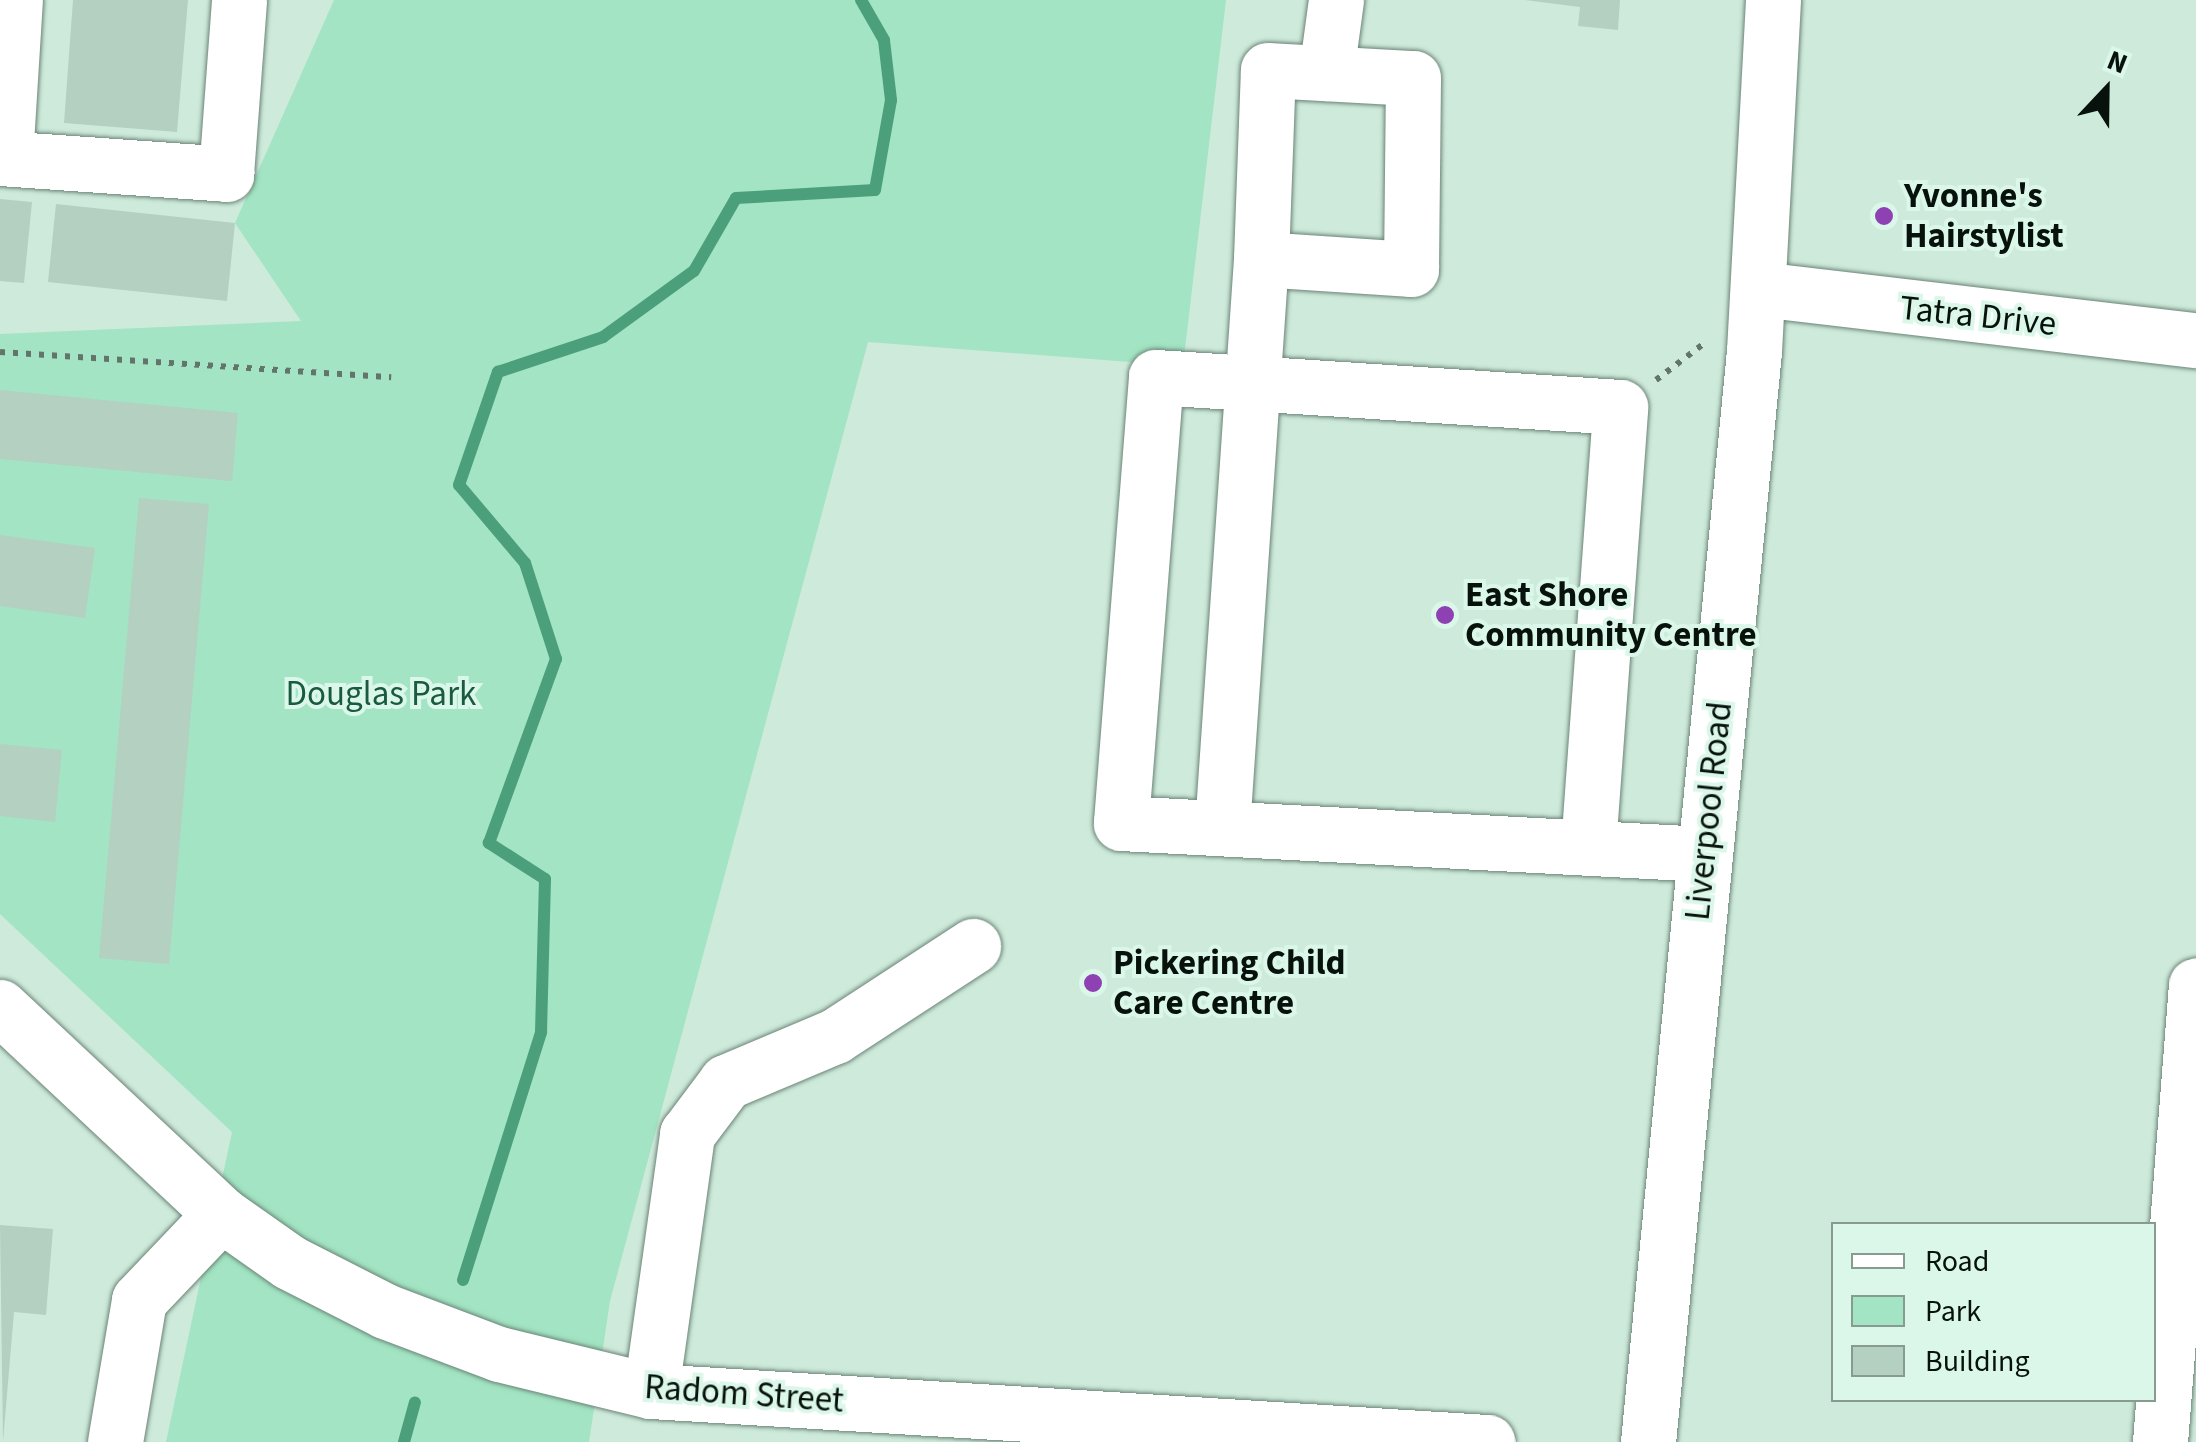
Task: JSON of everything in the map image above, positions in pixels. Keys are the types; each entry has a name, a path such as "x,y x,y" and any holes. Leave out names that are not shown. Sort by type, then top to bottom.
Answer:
{"street":[{"path":"15,0 2,158 226,174 240,0"},
{"path":"1326,72 1336,0"},
{"name":"Liverpool Road","path":"1648,1442 1759,289 1773,0"},
{"path":"1222,828 1257,384 1260,259 1268,70 1413,78 1411,268 1260,259"},
{"name":"Tatra Drive","path":"1759,289 2196,340"},
{"path":"1588,847 1620,407 1156,377 1121,823 1705,854"},
{"path":"650,1391 687,1134 726,1082 835,1036 973,946"},
{"path":"2160,1442 2196,985"},
{"name":"Radom Street","path":"0,1007 221,1214 289,1262 385,1311 499,1354 650,1391 1006,1426 1488,1442"},
{"path":"115,1442 139,1300 221,1214"}],"path":[{"path":"0,352 391,377"}],"green space":[{"name":"Douglas Park","path":"334,0 1226,0 1183,366 868,342 610,1301 589,1442 166,1442 232,1132 0,914 0,334 301,321 235,223"}],"building":[{"path":"73,0 188,0 177,132 64,123"},
{"path":"1525,0 1620,0 1618,30 1578,26 1580,7"},
{"path":"0,199 32,202 24,283 0,281"},
{"path":"56,204 235,223 227,301 48,282"},
{"path":"0,390 238,413 232,481 0,459"},
{"path":"139,498 209,504 169,964 99,958"},
{"path":"0,535 95,548 85,618 0,606"},
{"path":"0,744 62,750 55,822 0,816"},
{"path":"0,1225 53,1229 46,1315 14,1312 3,1442"}],"waterway":[{"path":"463,1280 541,1032 545,879 489,843 556,659 525,563 459,485 498,372 603,337 694,271 736,198 875,190 891,100 884,40 861,0"},
{"path":"404,1442 415,1402"}],"place":[{"name":"Yvonne's Hairstylist","path":"1884,216"},
{"name":"East Shore Community Centre","path":"1445,615"},
{"name":"Pickering Child Care Centre","path":"1093,983"}]}
